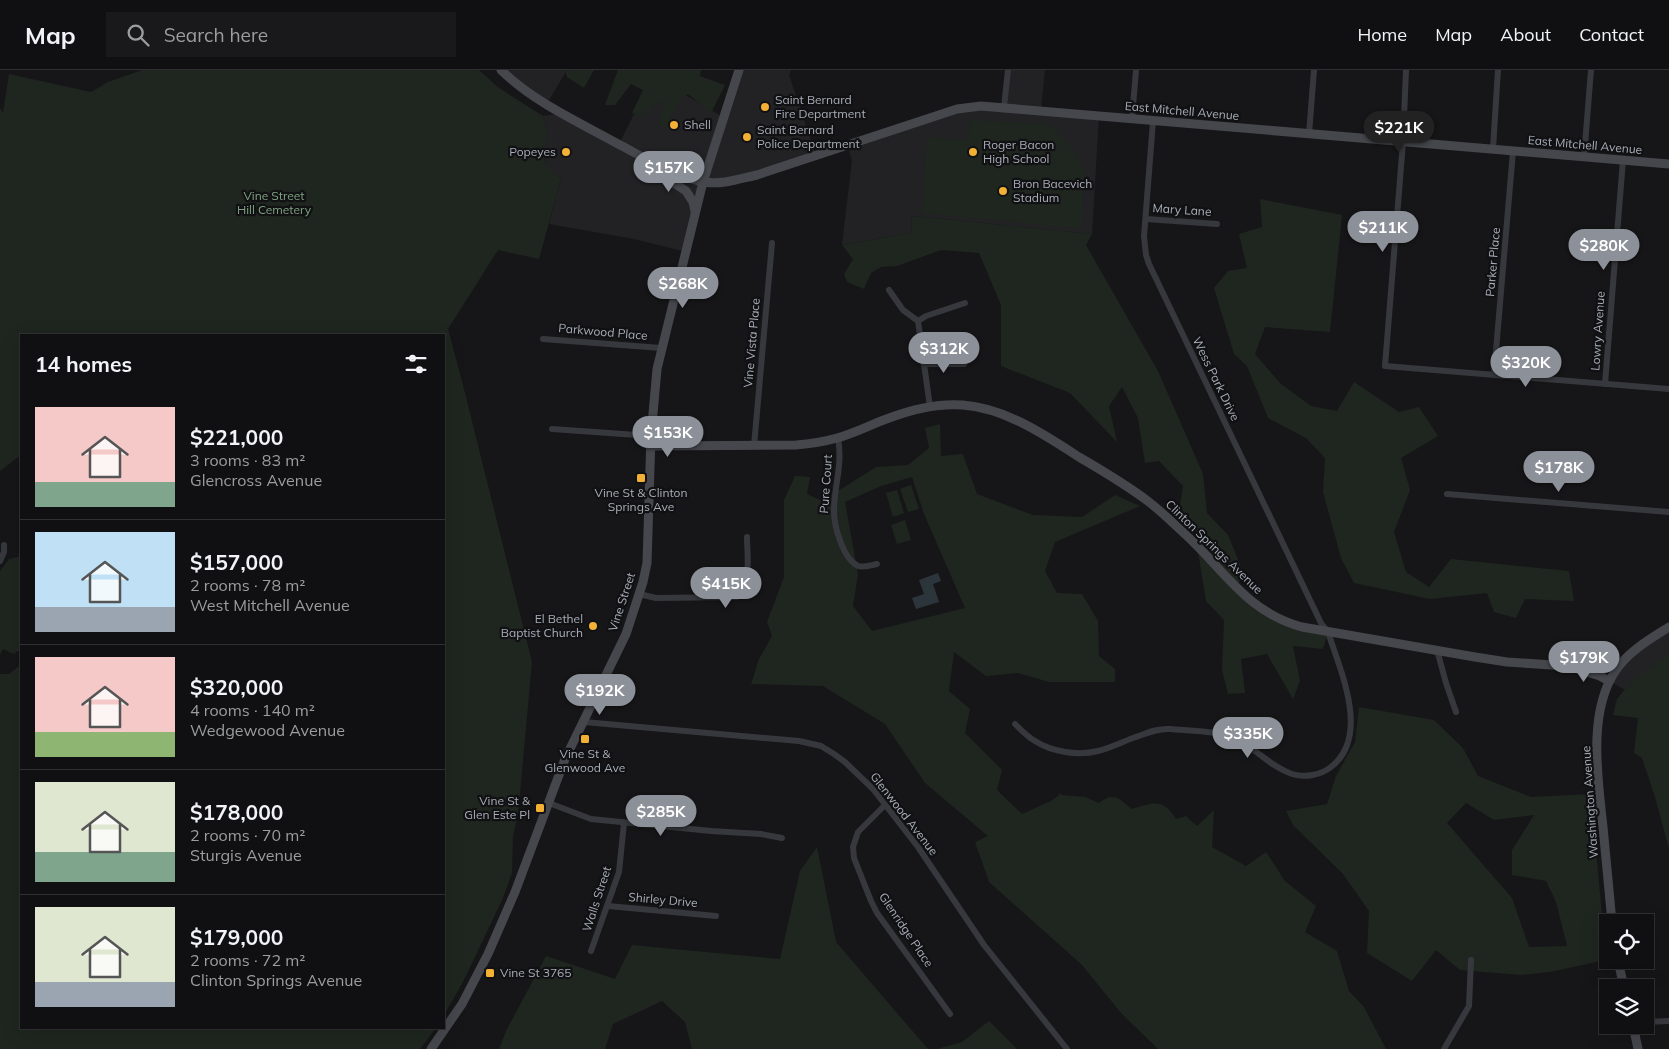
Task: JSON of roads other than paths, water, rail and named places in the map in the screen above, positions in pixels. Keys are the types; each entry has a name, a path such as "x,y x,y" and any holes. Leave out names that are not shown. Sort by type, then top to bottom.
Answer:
{"street":[{"path":"501,70 537,100 659,165 703,182"},
{"name":"Vine Street","path":"445,1029 462,1004 488,954 515,892 565,759 626,634 643,582 647,563 651,436 657,369 703,182 739,70"},
{"path":"1004,107 1008,70"},
{"path":"1132,119 1136,70"},
{"path":"1309,134 1314,70"},
{"path":"1406,70 1403,142 1385,366 1669,389"},
{"path":"1493,150 1498,70"},
{"path":"1584,157 1591,70"},
{"name":"East Mitchell Avenue","path":"703,182 733,181 756,175 957,109 981,106 1669,164"},
{"name":"Wess Park Drive","path":"1015,724 1035,741 1050,748 1080,753 1097,751 1155,730 1167,728 1215,733 1235,739 1289,773 1302,776 1320,773 1329,768 1341,758 1349,740 1352,721 1349,702 1328,632 1321,623 1149,264 1144,246 1153,121"},
{"name":"Parker Place","path":"1494,374 1513,151"},
{"name":"Lowry Avenue","path":"1605,384 1623,160"},
{"path":"659,165 671,181 686,191 693,202 695,213"},
{"name":"Mary Lane","path":"1146,219 1217,224"},
{"name":"Vine Vista Place","path":"754,446 772,243"},
{"path":"889,290 903,310 918,321 930,407"},
{"path":"918,321 926,316 965,303"},
{"name":"Parkwood Place","path":"543,339 661,348"},
{"path":"924,364 964,364"},
{"name":"Clinton Springs Avenue","path":"651,446 796,445 838,438 891,417 930,407 963,405 992,411 1028,426 1049,438 1149,502 1187,536 1235,587 1266,612 1296,625 1328,632 1507,662 1566,666 1600,676 1609,682"},
{"path":"552,429 651,436"},
{"name":"Pure Court","path":"838,438 840,463 834,512 837,532 848,556 856,564 868,566 877,564"},
{"path":"1447,494 1669,512"},
{"path":"639,594 656,598 737,597 746,583 747,537"},
{"path":"0,561 4,552 4,544"},
{"path":"1609,682 1616,670 1632,653 1669,627"},
{"path":"1437,650 1456,712"},
{"name":"Washington Avenue","path":"1609,682 1600,714 1598,773 1611,914"},
{"name":"Glenwood Avenue","path":"584,722 799,741 822,746 846,762 873,789 918,847 984,945 1067,1049"},
{"path":"549,803 591,819 762,834 782,838"},
{"name":"Glenridge Place","path":"885,805 858,832 853,847 854,858 870,901 877,913 950,1014"},
{"name":"Walls Street","path":"591,951 619,872 624,823"},
{"name":"Shirley Drive","path":"608,906 716,916"},
{"path":"1444,1049 1469,1006 1471,960"},
{"path":"1654,1022 1669,1021"},
{"name":"Vine Street","path":"431,1049 445,1029"},
{"path":"1635,1034 1638,1049"}],"place":[{"name":"Saint Bernard Fire Department","path":"765,107"},
{"name":"Shell","path":"674,125"},
{"name":"Saint Bernard Police Department","path":"747,137"},
{"name":"Popeyes","path":"566,152"},
{"name":"Roger Bacon High School","path":"973,152"},
{"name":"Bron Bacevich Stadium","path":"1003,191"},
{"name":"Vine St & Clinton Springs Ave","path":"641,478"},
{"name":"El Bethel Baptist Church","path":"593,626"},
{"name":"Vine St & Glenwood Ave","path":"585,739"},
{"name":"Vine St & Glen Este Pl","path":"540,808"},
{"name":"Vine St 3765","path":"490,973"}],"park label":[{"name":"Vine Street Hill Cemetery","path":"274,203"}]}
